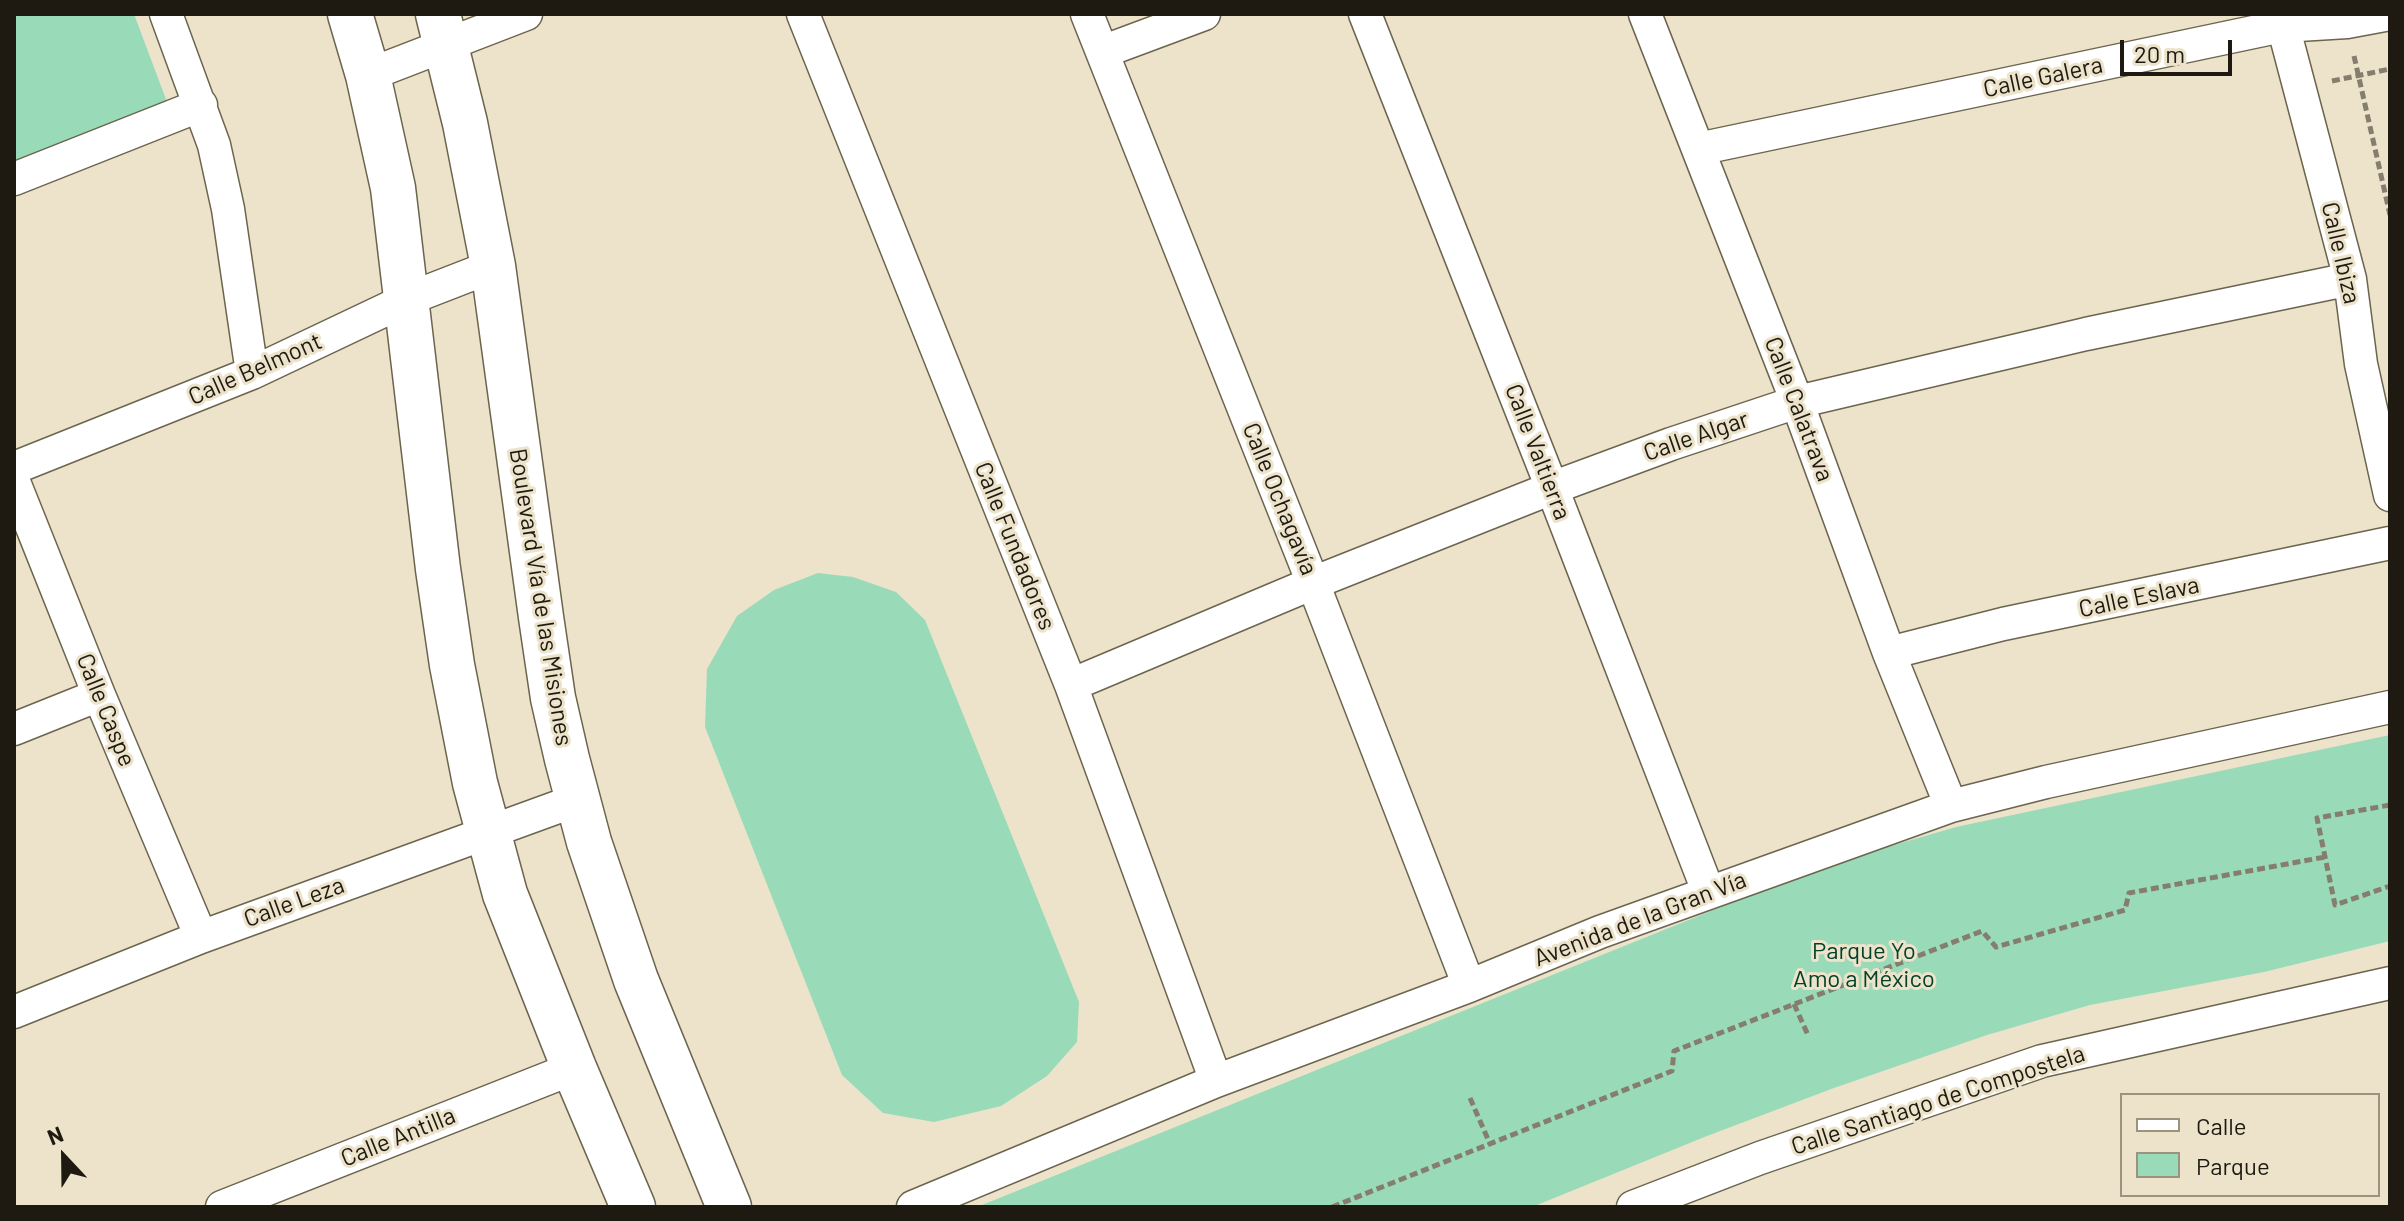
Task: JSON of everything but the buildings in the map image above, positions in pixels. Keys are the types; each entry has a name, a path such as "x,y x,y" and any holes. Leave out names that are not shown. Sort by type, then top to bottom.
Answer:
{"street":[{"path":"166,14 214,145 228,209 252,373"},
{"path":"350,14 368,75 393,188 452,665 475,783 505,894 633,1207"},
{"path":"368,75 442,30 526,14"},
{"name":"Calle Fundadores","path":"803,14 1071,685 1216,1081"},
{"name":"Calle Ochagavía","path":"1087,14 1469,986"},
{"path":"1102,52 1204,14"},
{"name":"Calle Valtierra","path":"1365,14 1708,891"},
{"name":"Calle Calatrava","path":"1645,14 1797,402 1889,653 1951,806"},
{"name":"Calle Galera","path":"1698,149 2281,20 2347,22 2390,14"},
{"name":"Calle Ibiza","path":"2281,20 2350,279 2361,364 2390,495"},
{"name":"Boulevard Vía de las Misiones","path":"442,30 465,123 493,266 553,698 577,800 636,980 729,1207"},
{"path":"14,179 201,105"},
{"name":"Calle Belmont","path":"14,468 252,373 408,299 493,266"},
{"name":"Calle Algar","path":"1071,685 1313,583 1552,488 1797,402 2072,337 2350,279"},
{"name":"Calle Caspe","path":"14,482 201,937"},
{"name":"Calle Eslava","path":"1889,653 2003,624 2390,543"},
{"path":"14,729 99,695"},
{"name":"Avenida de la Gran Vía","path":"913,1207 1216,1081 1469,986 1708,891 1951,806 2046,782 2390,707"},
{"name":"Calle Leza","path":"14,1012 201,937 577,800"},
{"name":"Calle Santiago de Compostela","path":"1633,1207 1774,1152 2042,1061 2390,983"},
{"name":"Calle Antilla","path":"222,1207 574,1068"}],"path":[{"path":"2347,22 2390,215"},
{"path":"2300,88 2390,69"},
{"path":"2390,805 2317,818 2335,905 2390,886"},
{"path":"1332,1207 1672,1071 1674,1051 1982,931 1996,947 2125,910 2129,893 2325,857"},
{"path":"1794,1004 1808,1035"},
{"path":"1470,1098 1490,1144"}],"green space":[{"path":"14,14 134,14 167,102 14,166"},
{"path":"818,573 853,577 896,592 925,620 1079,1002 1077,1042 1047,1076 1001,1106 934,1122 883,1113 842,1075 705,727 707,669 737,616 774,590"},
{"name":"Parque Yo Amo a México","path":"2390,735 2390,941 2264,972 2090,1005 1987,1035 1707,1136 1532,1207 977,1207 1825,865 1956,827"}]}
